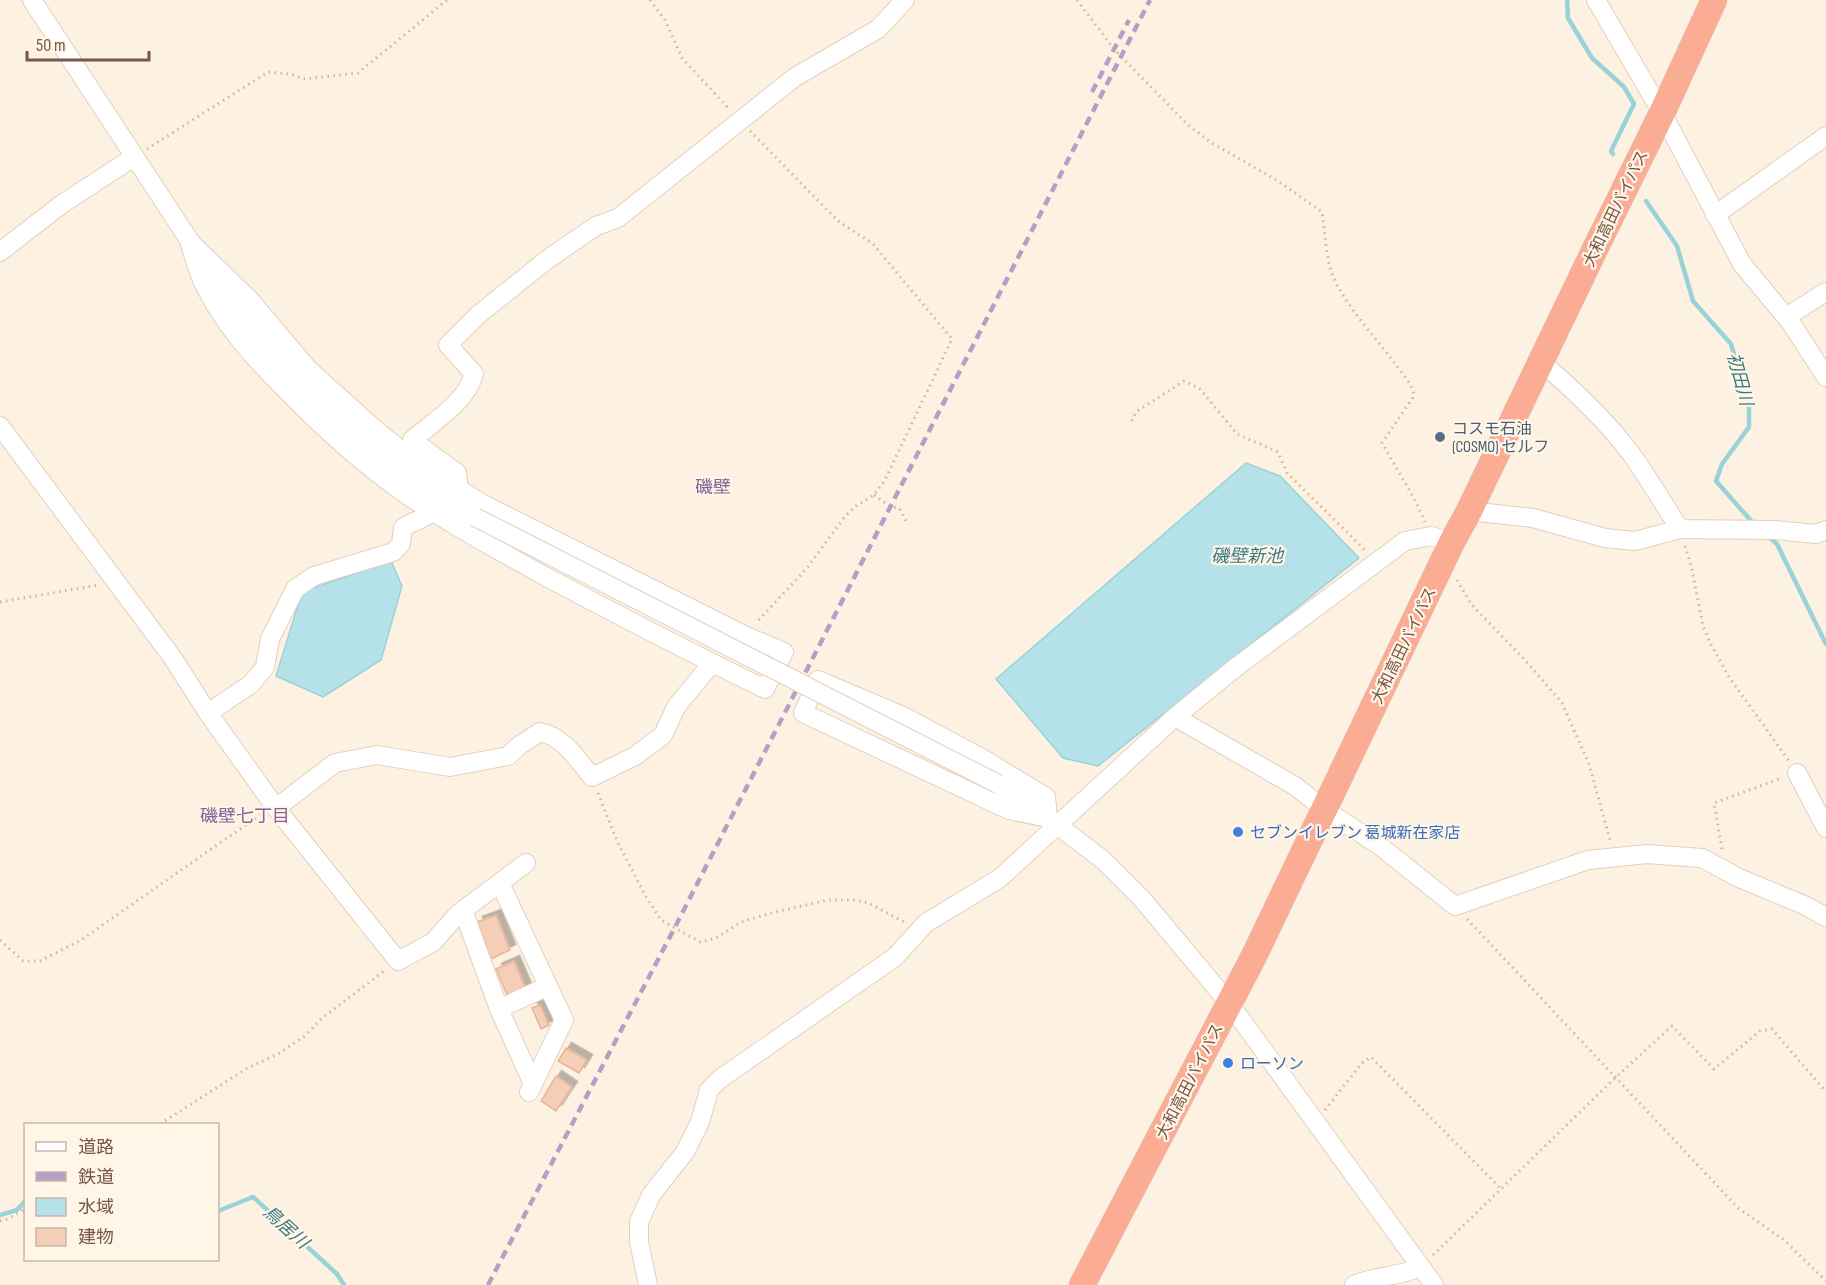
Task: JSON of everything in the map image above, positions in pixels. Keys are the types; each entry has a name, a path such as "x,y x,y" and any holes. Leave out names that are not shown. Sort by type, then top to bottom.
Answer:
{"highway":[{"name":"大和高田バイパス","path":"1082,1285 1254,957 1441,565 1442,539 1469,512 1662,113 1714,0"}],"street":[{"path":"32,0 231,302 319,403 362,441 475,517 998,784 1103,860 1142,899 1229,1003 1434,1285"},
{"path":"459,490 457,473 412,440 461,398 471,386 474,374 448,345 477,315 548,259 597,226 618,218 795,77 878,29 905,0"},
{"path":"1596,0 1662,113 1714,215 1742,264 1786,317 1826,377"},
{"path":"1714,215 1826,136"},
{"path":"0,252 62,204 134,157"},
{"path":"189,241 250,300 309,370 419,464 459,490 546,536 744,635 784,652 765,689 567,588 466,532 402,491 351,451 297,402 261,364 231,328 205,287 189,241"},
{"path":"1786,317 1826,291"},
{"path":"1541,362 1577,392 1613,432 1632,455 1680,530"},
{"path":"0,426 172,657 208,713 275,807 398,961 432,942 463,910 526,863"},
{"path":"208,713 251,684 265,667 270,639 295,589 314,576 393,552 401,544 403,528 426,518 433,511"},
{"path":"1469,512 1533,518 1605,538 1635,541 1680,530 1750,529 1816,534 1826,530"},
{"path":"648,1285 639,1242 639,1222 651,1195 685,1152 700,1122 709,1090 720,1079 895,957 926,922 1000,878 1052,821 1235,668 1405,541 1442,539"},
{"path":"275,807 335,763 377,755 450,767 508,756 540,732 553,734 592,777 635,756 663,735 676,707 712,663"},
{"path":"818,680 905,717 985,760 1046,797 1052,821 1009,810 803,713 818,680"},
{"path":"1175,717 1295,786 1324,809 1380,846 1455,906 1588,860 1647,854 1701,858 1826,917"},
{"path":"1797,773 1826,828"},
{"path":"463,910 531,1088 564,1020 500,883"},
{"path":"499,1009 548,986"},
{"path":"1354,1285 1366,1280 1405,1274 1421,1267"}],"path":[{"path":"134,157 268,72 290,74 304,79 358,73 447,0"},
{"path":"650,0 665,20 682,58 838,221 873,244 952,339 885,480 874,495 854,507 843,519 807,568 744,635"},
{"path":"1077,0 1114,49 1186,123 1210,142 1278,181 1322,212 1327,256 1336,283 1347,302 1402,373 1414,393 1382,443 1415,500 1442,539"},
{"path":"1132,421 1136,412 1184,381 1200,389 1237,434 1278,452 1287,473 1377,562"},
{"path":"874,495 891,507 899,508 908,524"},
{"path":"1680,530 1691,565 1703,626 1710,643 1729,677 1744,695 1797,773 1714,803 1726,871"},
{"path":"1441,565 1457,579 1471,604 1525,660 1562,703 1589,764 1615,857"},
{"path":"0,602 117,582"},
{"path":"592,777 617,840 646,897 667,925 700,942 716,938 741,922 828,900 853,900 869,903 920,930"},
{"path":"0,940 23,961 40,961 81,940 275,807"},
{"path":"1455,906 1738,1208 1785,1240 1826,1281"},
{"path":"163,1123 249,1068 276,1055 305,1036 322,1018 398,961"},
{"path":"1421,1267 1615,1078 1672,1026 1713,1069 1760,1030 1772,1029 1826,1092"},
{"path":"1316,1122 1362,1063 1371,1057 1501,1189"},
{"path":"0,1221 24,1209"}],"water":[{"name":"磯壁新池","path":"1246,463 1280,476 1359,558 1098,766 1063,758 996,679"},
{"path":"391,561 402,586 381,660 323,697 276,676 302,592"}],"building":[{"path":"496,915 510,950 491,959 477,922"},
{"path":"514,961 527,991 509,999 496,969"},
{"path":"540,1005 549,1025 541,1029 532,1008"},
{"path":"566,1048 587,1060 579,1073 558,1061"},
{"path":"556,1076 572,1087 556,1111 541,1101"}],"waterway":[{"name":"初田川","path":"1567,0 1568,18 1592,58 1624,87 1634,104 1611,151 1613,154"},
{"name":"初田川","path":"1646,201 1677,246 1693,301 1731,344 1749,404 1749,427 1722,464 1716,481 1753,523"},
{"name":"初田川","path":"1768,536 1777,544 1826,644"},
{"name":"鳥居川","path":"219,1211 253,1197 337,1274 344,1285"},
{"name":"鳥居川","path":"0,1215 17,1210 24,1202"}],"railway":[{"path":"488,1285 674,929 1150,0"},
{"path":"1092,92 1129,20"}],"place":[{"name":"コスモ石油 (COSMO) セルフ","path":"1440,437"},
{"name":"セブンイレブン 葛城新在家店","path":"1238,832"},
{"name":"ローソン","path":"1228,1063"}],"district":[{"name":"磯壁","path":"713,487"},
{"name":"磯壁七丁目","path":"245,816"}]}
